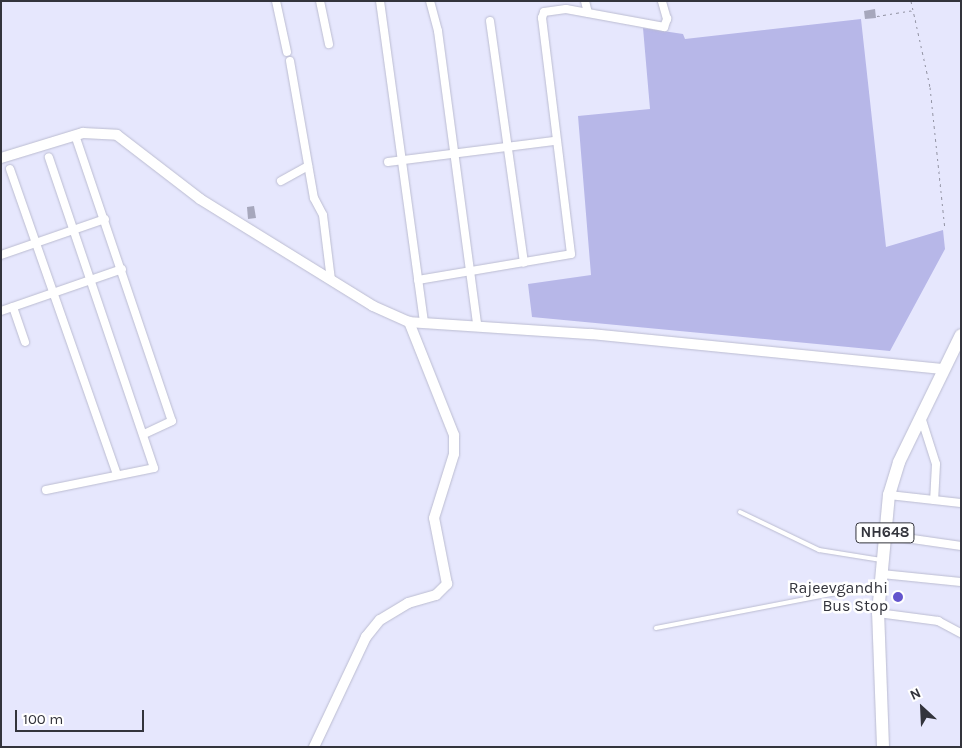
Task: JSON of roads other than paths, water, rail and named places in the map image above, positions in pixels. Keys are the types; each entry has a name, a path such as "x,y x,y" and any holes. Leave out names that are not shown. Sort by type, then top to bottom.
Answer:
{"highway":[{"name":"NH648","path":"883,747 878,613 889,495 920,416 942,369 961,335"}],"street":[{"path":"276,1 287,52"},
{"path":"320,1 329,44"},
{"path":"380,1 424,322"},
{"path":"430,1 438,31 477,326"},
{"path":"585,1 588,13"},
{"path":"418,280 566,257 574,249 554,141 542,18 544,12 555,9 588,13 664,27 667,18 662,1"},
{"path":"490,21 506,147 524,263"},
{"path":"290,61 314,198 323,215 331,280"},
{"path":"1,158 75,135 101,131 133,143 200,200 331,280 409,322 477,326 942,369"},
{"path":"75,135 122,269 172,422 144,434"},
{"path":"388,162 554,141"},
{"path":"46,490 154,468 49,157"},
{"path":"281,181 308,166"},
{"path":"10,169 116,475"},
{"path":"1,255 105,220"},
{"path":"1,311 122,269"},
{"path":"13,307 25,342"},
{"path":"314,747 366,637 380,620 408,603 436,595 447,584 434,518 454,454 454,435 409,322"},
{"path":"920,416 936,464 934,500"},
{"path":"889,495 961,503"},
{"path":"885,535 961,546"},
{"path":"882,574 961,582"},
{"path":"878,613 938,621 961,633"}],"lane":[{"path":"740,512 819,550 883,560"},
{"path":"656,628 846,591 880,592"}],"place":[{"name":"Rajeevgandhi Bus Stop","path":"898,597"}]}
